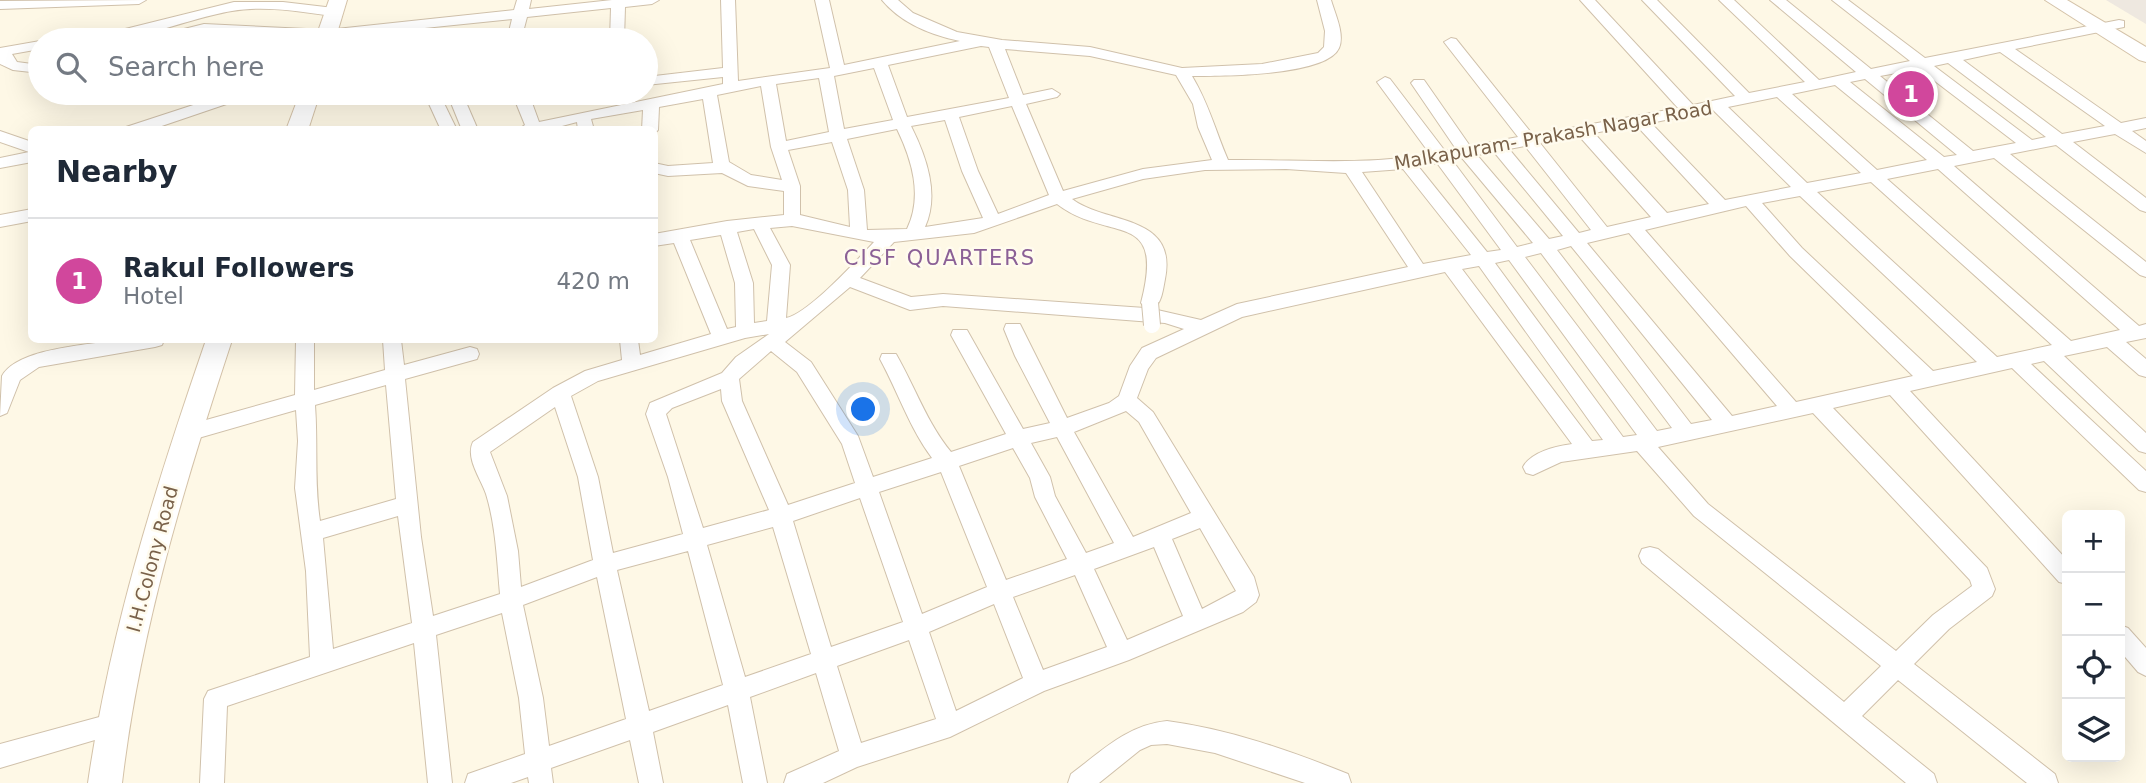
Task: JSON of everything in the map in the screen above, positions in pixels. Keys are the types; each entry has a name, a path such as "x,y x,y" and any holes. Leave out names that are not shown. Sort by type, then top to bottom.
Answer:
{"main road":[{"path":"2054,0 2111,27 2146,56"}],"street":[{"path":"0,5 139,0"},
{"path":"442,28 522,7 618,4 652,0"},
{"path":"728,0 731,80"},
{"path":"822,0 837,135 849,163 856,190 859,235"},
{"path":"889,0 899,10 922,24 957,36 990,43 1078,50 1182,72 1230,72 1275,67 1315,59 1328,53 1332,48 1332,38 1324,0"},
{"path":"1587,0 1688,109"},
{"path":"1648,0 1746,99"},
{"path":"1726,0 1816,85"},
{"path":"1777,0 1971,158"},
{"path":"1839,0 2031,147"},
{"path":"2078,0 2111,27 2146,40"},
{"path":"617,28 618,4"},
{"path":"146,28 234,6 336,6 329,28"},
{"path":"517,28 522,7"},
{"name":"Malkapuram- Prakash Nagar Road","path":"658,239 727,227 792,220 859,235 888,237 974,227 1059,197 1143,174 1222,164 1351,168 1407,163 2111,27"},
{"path":"1451,42 1602,232"},
{"path":"658,81 767,81 990,43"},
{"path":"990,43 1059,197 1089,216 1125,224 1143,233 1156,253 1158,264 1150,303 1152,325 1164,345"},
{"path":"28,47 2,51 6,62 13,66 28,68"},
{"path":"2004,48 2146,148"},
{"path":"1952,59 2146,206"},
{"path":"880,63 901,122 919,158 923,194 920,220 914,233"},
{"path":"1182,72 1201,104 1206,127 1222,164"},
{"path":"658,103 709,93 731,80"},
{"path":"767,81 772,95 779,147 792,186 792,220"},
{"path":"1839,81 2142,332"},
{"path":"1385,82 1514,253 1694,504 1897,668 2046,783"},
{"path":"1419,83 1467,153 1545,246 1686,432"},
{"path":"1780,92 1877,176 2056,350 2146,445"},
{"path":"709,93 718,133 720,161 724,168"},
{"path":"779,147 1052,94"},
{"path":"144,126 208,105"},
{"path":"298,126 306,105"},
{"path":"438,105 447,126"},
{"path":"460,105 468,126"},
{"path":"524,105 531,126"},
{"path":"558,126 585,123 648,105"},
{"path":"650,126 652,105"},
{"path":"1717,105 1804,190 1993,365"},
{"path":"950,113 970,171 993,221"},
{"path":"1640,120 1721,206"},
{"path":"212,783 216,699 422,627 510,600 607,564 780,516 1019,438 1063,428 1116,408 1126,400 1143,358 1207,323 1237,311 1750,200 2146,123"},
{"path":"1583,131 1663,219"},
{"path":"0,136 28,146"},
{"path":"1498,147 1728,425"},
{"path":"1997,152 2146,271"},
{"path":"0,163 28,158"},
{"path":"1407,163 1483,259 1619,446"},
{"path":"658,169 668,172 724,168 764,185 792,186"},
{"path":"1351,168 1419,271"},
{"path":"1750,200 1796,252 1929,379"},
{"path":"0,221 28,216"},
{"path":"759,223 781,265 775,334"},
{"path":"1631,225 1792,410"},
{"path":"727,227 744,283 745,331"},
{"path":"679,235 722,339"},
{"path":"755,783 737,692 678,477 659,427 657,408 729,378 775,334 799,323 849,280 888,237"},
{"path":"1450,266 1587,449"},
{"path":"849,280 910,304 943,300 1165,316 1207,323"},
{"path":"1013,329 1024,356 1128,548"},
{"path":"540,772 531,698 510,600 507,551 497,496 480,455 480,448 560,393 592,376 745,331 775,334 804,367 851,442 950,726"},
{"path":"1532,467 1557,454 1619,446 1728,425 2142,332"},
{"path":"960,335 1040,477 1045,497 1081,564 1121,653"},
{"path":"2110,339 2146,370"},
{"path":"0,408 12,376 34,361 95,346 125,343"},
{"name":"I.H.Colony Road","path":"106,783 135,612 188,433 218,343"},
{"path":"305,343 303,371 308,441 305,488 317,571 322,662"},
{"path":"393,343 410,537 418,576 440,783"},
{"path":"629,343 632,364"},
{"path":"188,433 470,354"},
{"path":"889,359 925,434 947,462 1037,684"},
{"path":"2015,360 2146,484"},
{"path":"729,378 732,401 775,497 853,757"},
{"path":"1896,389 2065,573"},
{"path":"560,393 588,477 598,538 607,564 651,783"},
{"path":"796,783 853,757 950,726 1037,684 1121,653 1236,605 1248,595 1246,584 1146,417 1126,400"},
{"path":"1817,404 1979,575 1984,589 1959,608 1844,718"},
{"path":"310,533 407,505"},
{"path":"477,783 540,772 639,723 737,692 917,627 998,592 1128,548 1204,517"},
{"path":"1160,535 1196,621"},
{"path":"1650,556 1925,783"},
{"path":"2121,636 2146,665"},
{"path":"0,756 114,724"},
{"path":"1080,783 1129,745 1152,733 1186,732 1339,783"}],"shaded area":[{"path":"2106,0 2146,0 2146,24"}],"place":[{"name":"Rakul Followers","path":"1911,94"}],"district":[{"name":"CISF QUARTERS","path":"940,258"}]}
